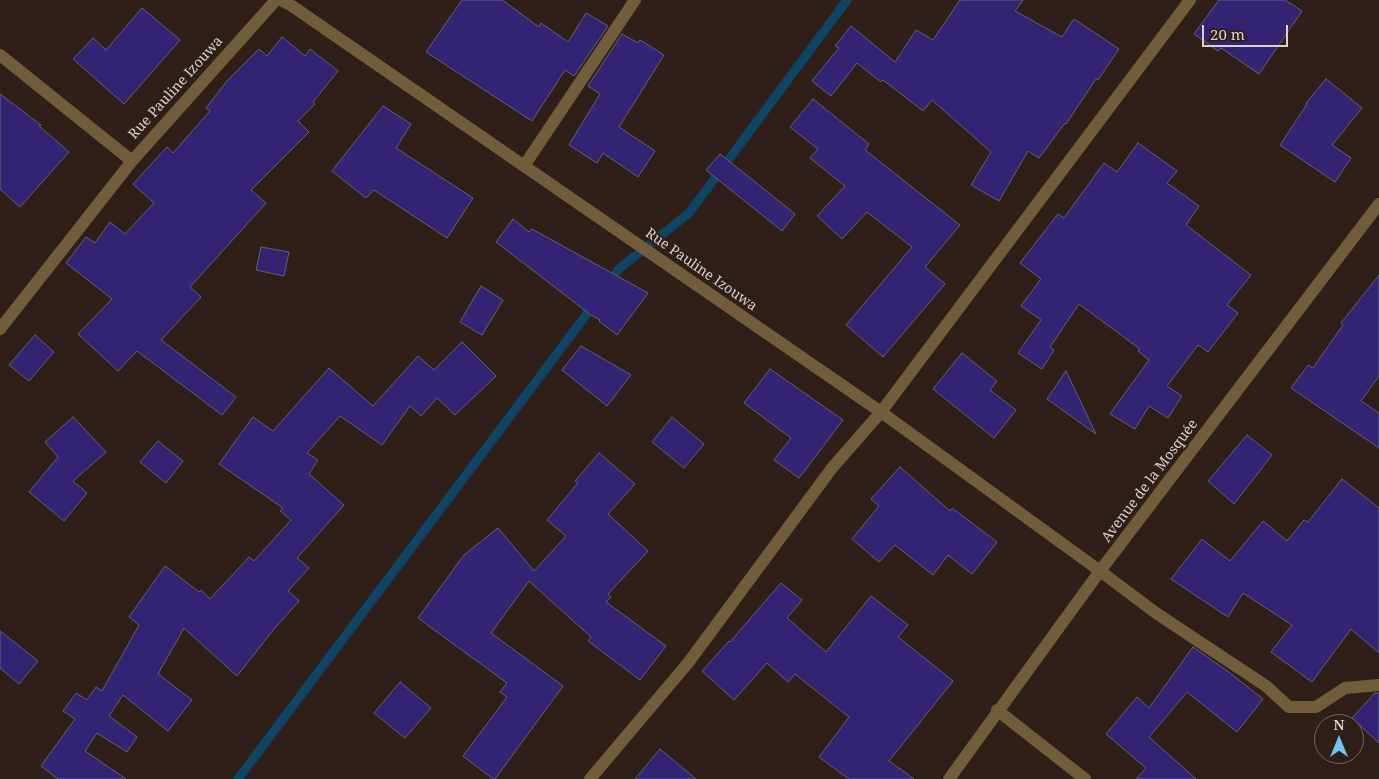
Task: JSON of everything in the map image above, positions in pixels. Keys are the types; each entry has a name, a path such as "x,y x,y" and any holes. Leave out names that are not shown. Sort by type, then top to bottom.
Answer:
{"street":[{"name":"Rue Pauline Izouwa","path":"0,55 132,161 276,0"},
{"name":"Rue Pauline Izouwa","path":"281,0 881,412 1156,613 1266,686 1289,707 1316,707 1345,688 1379,685"},
{"path":"524,166 635,0"},
{"path":"590,779 688,663 832,468 881,412 1190,0"},
{"path":"0,329 132,161"},
{"name":"Avenue de la Mosquée","path":"948,779 1100,571 1379,204"},
{"path":"997,710 1085,779"}],"building":[{"path":"462,0 502,0 539,27 541,23 568,42 586,13 608,26 574,76 565,70 532,121 426,52"},
{"path":"960,0 1023,0 1015,11 1062,37 1074,19 1119,49 1066,124 1039,158 1028,151 999,201 971,185 991,152 932,100 923,111 883,80 881,82 857,63 831,96 812,81 839,48 835,46 851,26 895,62 916,30 933,40"},
{"path":"1219,0 1285,0 1302,11 1259,74 1221,48 1218,51 1194,34"},
{"path":"142,8 180,40 124,104 73,59 93,38 106,50"},
{"path":"622,34 638,43 640,40 664,55 619,127 655,151 638,177 603,153 597,163 569,145 600,94 588,86"},
{"path":"282,37 305,56 310,49 338,71 313,102 315,104 298,121 309,132 251,190 266,203 190,287 201,297 161,340 236,397 222,415 137,351 118,371 78,334 112,299 66,263 86,237 95,243 110,222 125,234 154,203 133,184 167,147 173,153 210,111 206,108 227,81 259,49 267,56"},
{"path":"1326,79 1362,108 1332,145 1351,158 1335,182 1280,145 1306,103"},
{"path":"0,94 41,125 39,126 69,152 20,207 0,189"},
{"path":"813,99 869,144 865,150 960,225 925,267 945,284 883,357 846,325 912,247 867,212 842,239 817,216 845,186 810,158 818,149 790,127"},
{"path":"383,106 411,124 396,148 473,198 447,238 374,190 366,198 332,171"},
{"path":"1138,143 1177,171 1167,183 1199,206 1186,225 1251,275 1227,305 1238,313 1208,352 1198,345 1167,386 1182,396 1168,418 1149,406 1135,429 1110,414 1149,360 1138,351 1140,349 1079,304 1050,347 1054,350 1042,369 1018,353 1041,320 1021,306 1041,279 1020,263 1058,214 1064,218 1104,163 1117,172"},
{"path":"720,154 795,214 782,231 706,170"},
{"path":"513,219 529,232 532,229 648,293 617,335 600,320 496,242"},
{"path":"261,247 289,252 284,276 256,270"},
{"path":"1379,275 1379,376 1361,401 1379,413 1379,448 1291,388 1308,365 1313,368 1343,325 1341,323"},
{"path":"481,286 503,300 482,335 460,322"},
{"path":"35,335 54,352 29,381 9,365"},
{"path":"462,342 496,376 455,415 437,398 421,416 410,406 382,445 340,416 307,453 318,460 309,474 344,505 297,558 309,568 288,591 299,601 237,676 184,628 158,674 192,700 168,731 123,695 109,716 137,737 127,752 97,733 85,751 126,779 58,779 41,766 75,719 63,711 76,693 87,700 96,687 102,691 139,625 129,617 165,566 199,592 201,590 210,599 249,557 254,561 291,520 280,511 283,508 219,464 253,417 273,431 329,368 373,406 418,356 434,370"},
{"path":"581,346 631,375 607,406 562,370"},
{"path":"962,353 997,381 990,390 1016,410 994,438 933,389"},
{"path":"770,369 843,420 799,478 774,460 791,438 744,403"},
{"path":"1066,371 1096,434 1047,399"},
{"path":"73,417 106,452 73,481 87,493 64,521 29,492 58,457 45,442"},
{"path":"672,417 704,444 684,468 652,442"},
{"path":"1247,435 1272,455 1234,504 1208,481"},
{"path":"158,441 183,461 166,483 140,462"},
{"path":"599,453 635,484 608,514 648,551 608,594 611,597 606,602 666,646 640,680 588,641 591,637 529,581 491,633 563,686 495,779 493,779 463,756 507,697 500,692 507,683 418,618 464,555 498,528 534,571 566,536 547,520 578,483 575,481"},
{"path":"900,467 950,511 952,508 997,542 972,574 948,555 933,575 895,545 879,562 852,539 879,506 871,499"},
{"path":"1342,479 1379,508 1379,653 1351,629 1312,682 1271,652 1292,625 1243,593 1228,617 1171,579 1202,539 1230,561 1263,521 1287,541 1304,520 1308,522"},
{"path":"781,583 802,600 787,618 826,652 871,596 908,625 898,637 953,681 889,761 914,779 849,779 819,757 849,717 795,674 788,682 767,663 734,700 702,671"},
{"path":"0,631 38,661 19,684 0,668"},
{"path":"1193,647 1263,699 1237,732 1187,692 1149,737 1196,779 1136,779 1146,768 1106,734 1137,697 1149,708"},
{"path":"400,682 431,708 405,738 374,713"},
{"path":"1375,693 1379,693 1379,743 1364,729 1364,714 1356,714"},
{"path":"660,749 696,779 635,779"}],"waterway":[{"path":"608,284 620,268 689,213 847,0"},
{"path":"238,779 595,303"}]}
